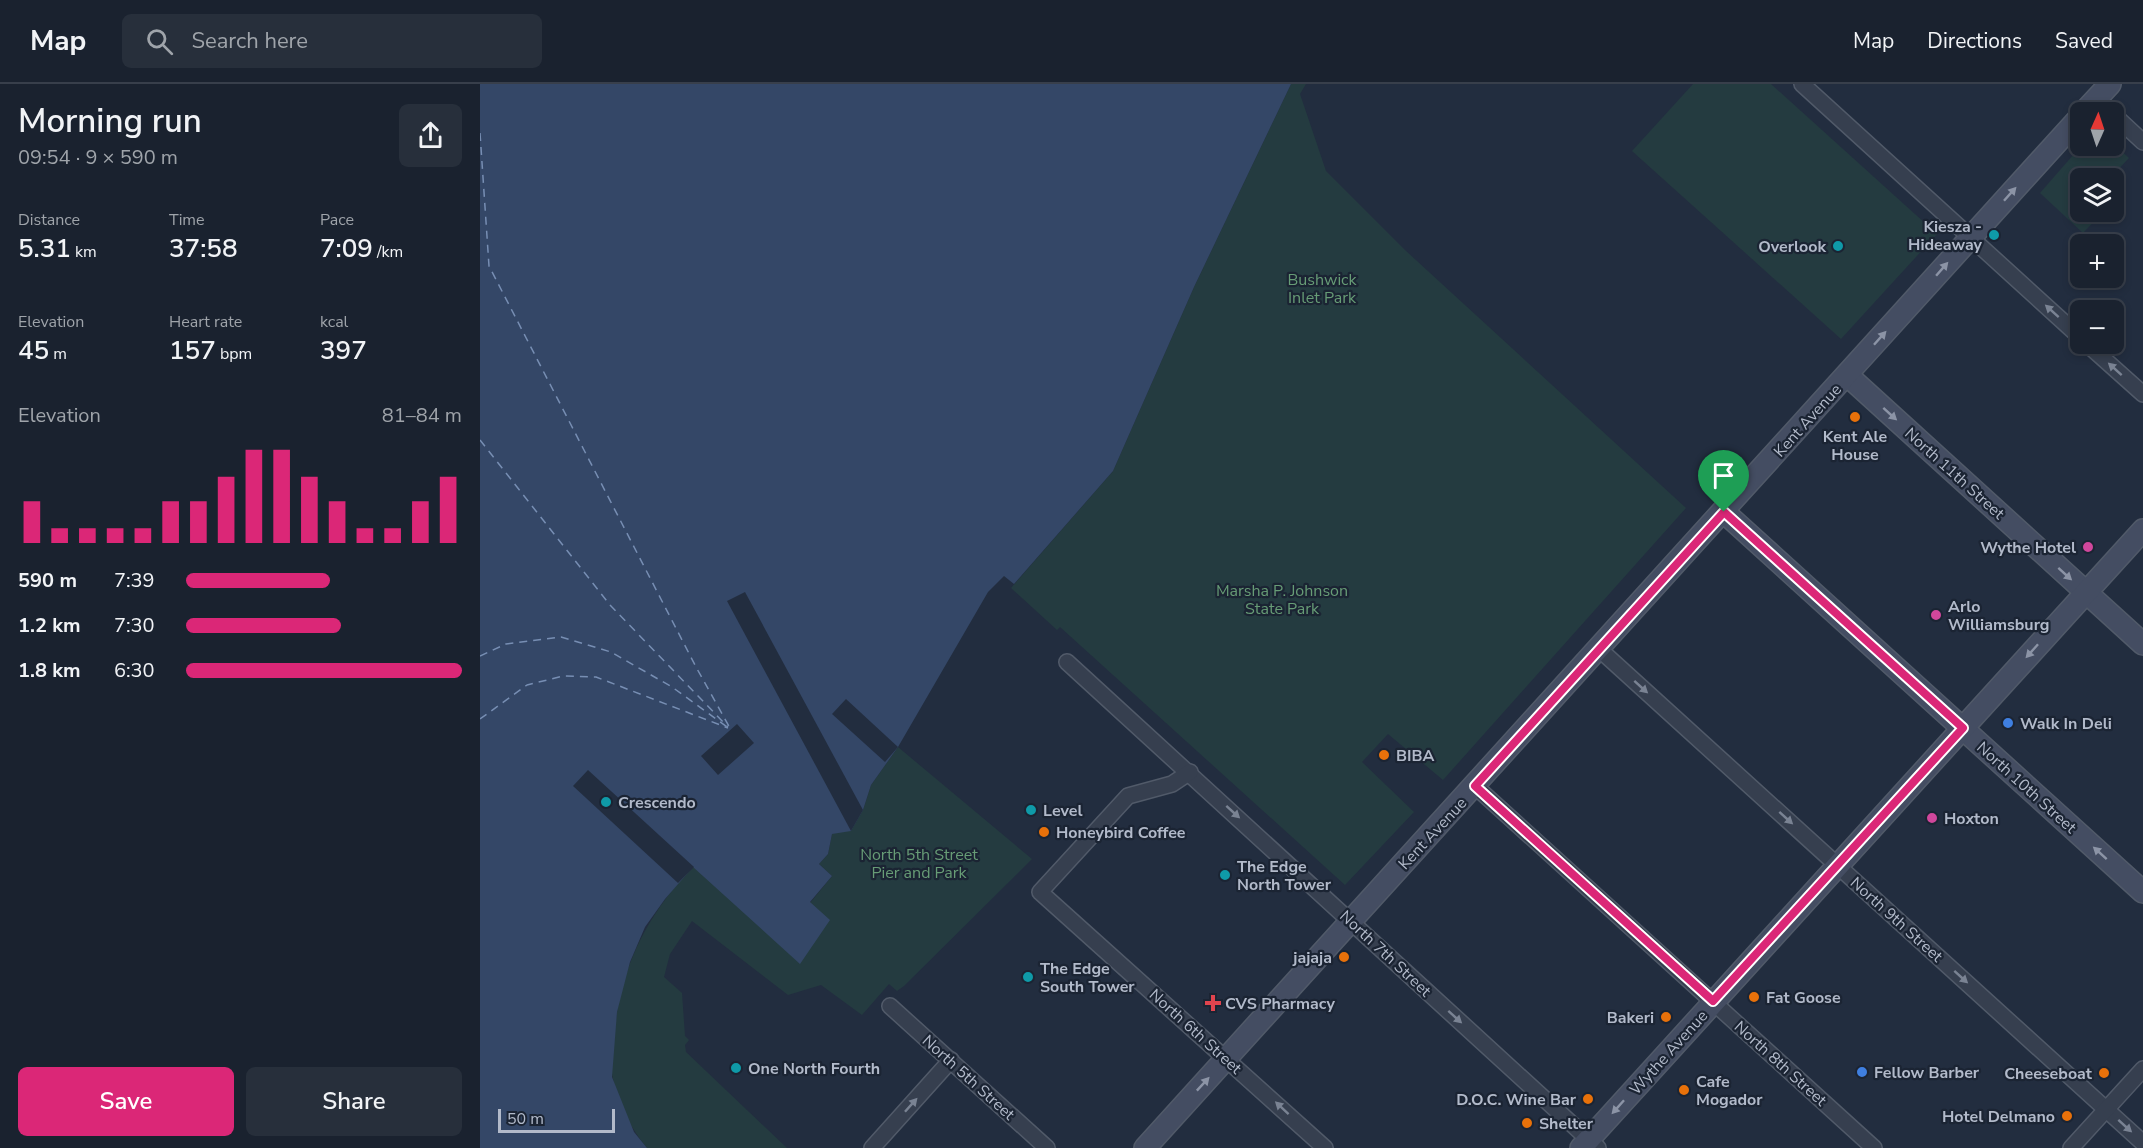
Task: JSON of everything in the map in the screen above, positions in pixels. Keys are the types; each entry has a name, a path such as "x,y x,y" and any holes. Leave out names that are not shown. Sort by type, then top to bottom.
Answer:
{"main road":[{"name":"Kent Avenue","path":"1145,1148 2070,128"},
{"name":"North 11th Street","path":"1847,375 2143,644"},
{"name":"North 10th Street","path":"1724,512 2143,892"},
{"name":"Wythe Avenue","path":"1589,1145 1713,1001 2143,530"}],"street":[{"path":"1802,84 2070,328"},
{"path":"2124,124 2143,142"},
{"path":"2098,354 2143,394"},
{"name":"North 9th Street","path":"1598,648 2143,1143"},
{"name":"North 7th Street","path":"1067,662 1351,920 1589,1145"},
{"name":"North 6th Street","path":"1190,772 1172,784 1128,796 1040,892 1325,1148"},
{"name":"North 8th Street","path":"1475,786 1874,1148"},
{"name":"North 5th Street","path":"890,1006 1047,1148"},
{"path":"872,1148 951,1060"},
{"path":"2071,1148 2143,1069"}],"green space":[{"name":"Marsha P. Johnson State Park","path":"1291,84 1306,84 1300,94 1326,171 1405,250 1686,508 1443,780 1388,734 1362,762 1414,812 1345,885 1060,627 1057,630 1011,588 1113,471 1194,287"},
{"path":"1693,84 1771,84 1937,234 1841,339 1632,151"},
{"path":"2124,153 2129,158 2120,168 2070,168 2070,221 2040,193 2072,156 2124,156"},
{"path":"2071,222 2093,222 2083,233"},
{"name":"North 5th Street Pier and Park","path":"898,747 1032,859 904,986 897,991 889,984 862,1015 821,985 788,995 692,921 670,954 664,977 682,993 685,1036 689,1040 685,1045 686,1052 787,1148 647,1148 626,1115 613,1079 616,1020 625,977 632,957 652,919 678,883 588,770 810,903 832,876 819,864 828,854 832,834 839,831 863,810 871,785"}],"water":[{"path":"480,84 1291,84 1194,287 1113,471 1014,584 1004,576 988,592 898,747 871,785 863,810 851,831 832,834 828,854 819,864 832,876 810,902 830,920 800,964 693,867 665,899 645,927 630,962 617,1012 612,1077 634,1132 647,1148 480,1148"}],"pier":[{"path":"745,592 863,810 851,831 727,601"},
{"path":"846,699 898,747 885,762 832,714"},
{"path":"737,724 754,743 718,775 701,756"},
{"path":"588,770 694,867 678,883 573,786"}],"ferry route":[{"path":"480,133 489,266 696,667 731,730"},
{"path":"480,440 610,605 728,727"},
{"path":"480,656 506,644 561,637 611,652 672,687 730,729"},
{"path":"480,719 527,685 563,676 596,677 728,728"}],"place":[{"name":"Kiesza - Hideaway","path":"1994,235"},
{"name":"Overlook","path":"1838,246"},
{"name":"Kent Ale House","path":"1855,417"},
{"name":"Wythe Hotel","path":"2088,547"},
{"name":"Arlo Williamsburg","path":"1936,615"},
{"name":"Walk In Deli","path":"2008,723"},
{"name":"BIBA","path":"1384,755"},
{"name":"Crescendo","path":"606,802"},
{"name":"Level","path":"1031,810"},
{"name":"Hoxton","path":"1932,818"},
{"name":"Honeybird Coffee","path":"1044,832"},
{"name":"The Edge North Tower","path":"1225,875"},
{"name":"jajaja","path":"1344,957"},
{"name":"The Edge South Tower","path":"1028,977"},
{"name":"Fat Goose","path":"1754,997"},
{"name":"CVS Pharmacy","path":"1213,1003"},
{"name":"Bakeri","path":"1666,1017"},
{"name":"One North Fourth","path":"736,1068"},
{"name":"Fellow Barber","path":"1862,1072"},
{"name":"Cheeseboat","path":"2104,1073"},
{"name":"Cafe Mogador","path":"1684,1090"},
{"name":"D.O.C. Wine Bar","path":"1588,1099"},
{"name":"Hotel Delmano","path":"2067,1116"},
{"name":"Shelter","path":"1527,1123"}],"route":[{"path":"1724,512 1963,728 1713,1001 1475,786 1724,512"}],"park label":[{"name":"Bushwick Inlet Park","path":"1322,288"}]}
